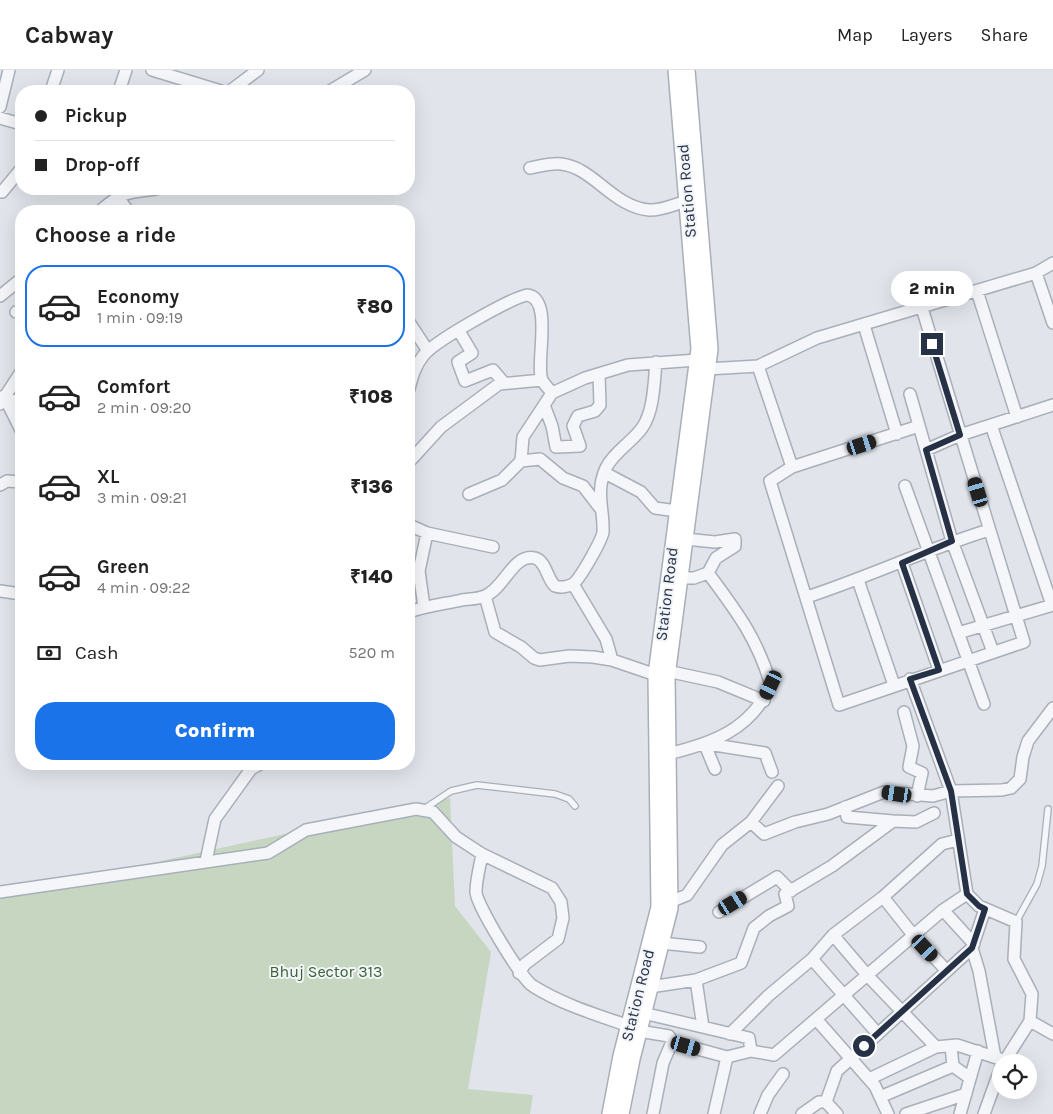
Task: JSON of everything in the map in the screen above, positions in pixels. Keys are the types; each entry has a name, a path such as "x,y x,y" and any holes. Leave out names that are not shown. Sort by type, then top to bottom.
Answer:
{"street":[{"path":"0,107 9,70"},
{"path":"53,85 58,70"},
{"path":"121,85 126,70"},
{"path":"152,70 189,75 209,85"},
{"path":"238,85 258,70"},
{"path":"340,85 365,70"},
{"name":"Station Road","path":"610,1114 634,1028 643,1013 670,902 668,754 662,673 680,578 702,364 698,349 676,70"},
{"name":"Station Road","path":"621,1114 634,1028 659,907 662,673 677,511 702,364 710,349 687,70"},
{"path":"0,118 15,122"},
{"path":"530,168 562,164 575,168 619,200 639,208 659,209 686,201"},
{"path":"0,192 15,176"},
{"path":"107,205 117,196 124,205"},
{"path":"521,461 523,438 552,392 599,374 628,365 656,362 758,366 817,338 1036,273 1053,263"},
{"path":"1036,273 1053,323"},
{"path":"0,296 15,283"},
{"path":"978,290 1017,417"},
{"path":"415,368 428,350 490,311 522,296 531,296 540,305 542,311 542,380 552,392"},
{"path":"919,426 792,467 770,481 839,705 910,679 1024,642 922,308"},
{"path":"864,325 897,434"},
{"path":"415,331 428,350"},
{"path":"459,331 472,354 458,362 465,381 493,370 504,383"},
{"path":"415,610 485,596 499,587 519,561 530,558 542,562 554,586 561,588 573,584 601,541 603,531 600,488 606,467 643,427 654,391 656,362"},
{"path":"758,366 792,467"},
{"path":"544,405 552,426 556,447 580,446 572,426 578,416 595,411 600,405 599,374"},
{"path":"1,399 15,380"},
{"path":"415,455 440,428 504,383 542,380"},
{"path":"1,399 15,391"},
{"path":"910,394 952,541 993,652"},
{"path":"1,399 15,402"},
{"path":"1,399 15,421"},
{"path":"926,450 960,435 1053,405"},
{"path":"958,634 1052,605 991,425"},
{"path":"469,494 502,480 521,461 540,459 563,478 583,486 600,508"},
{"path":"605,473 641,492 655,508 677,511"},
{"path":"0,485 7,481 15,482"},
{"path":"905,486 984,704"},
{"path":"415,528 427,533 493,547"},
{"path":"807,597 858,580 952,541 989,530"},
{"path":"424,607 419,571 427,533"},
{"path":"680,578 694,578 708,573 716,558 735,546 736,539 715,542 685,538"},
{"path":"902,563 939,670"},
{"path":"668,754 706,744 729,734 764,701 771,685 762,655 742,619 708,573"},
{"path":"858,580 894,685"},
{"path":"573,584 606,639 612,660"},
{"path":"0,591 15,593"},
{"path":"485,596 496,632 516,643 534,658 547,660 583,656 612,660 662,673 718,682 764,701"},
{"path":"910,679 951,791 967,894 979,906 1016,922 1014,959 1032,994 1030,1021 1007,1054"},
{"path":"750,822 764,834 884,792 933,796 951,791 1002,790 1016,784 1020,779 1028,741 1053,708"},
{"path":"904,712 914,746 909,767 922,773 917,796"},
{"path":"706,744 715,769"},
{"path":"706,744 765,753 772,772"},
{"path":"206,861 215,819 250,770"},
{"path":"670,902 686,894 722,845 750,822 778,786"},
{"path":"845,807 847,818 916,822 934,813"},
{"path":"0,892 268,853 306,830 403,810 424,810 434,812 456,837 482,854 552,888 561,902 563,918 558,939 525,964 519,973"},
{"path":"650,987 696,980 742,963 754,928 769,916 788,906 785,894 832,866 893,821"},
{"path":"730,1034 768,996 812,959 833,935 883,897 942,844 958,840"},
{"path":"482,854 476,892 479,905 508,951 519,973 532,986 588,1012 634,1028 669,1036 672,1042 727,1057 751,1051 774,1055 943,910 967,894"},
{"path":"719,912 777,876 790,891"},
{"path":"883,897 914,936 948,971"},
{"path":"826,1102 837,1071 973,946 985,909"},
{"path":"943,910 973,946 999,1054"},
{"path":"833,935 868,976 904,1011 936,1048"},
{"path":"661,943 700,947"},
{"path":"812,959 843,997 878,1034"},
{"path":"696,980 703,1027"},
{"path":"643,1013 749,1038 751,1051"},
{"path":"816,1019 869,1079 888,1114"},
{"path":"1030,1021 1053,1034"},
{"path":"653,1114 663,1063 672,1042"},
{"path":"869,1079 936,1048 957,1045 978,1051 992,1058"},
{"path":"951,1046 953,1066 970,1078"},
{"path":"960,1114 978,1051"},
{"path":"714,1114 727,1057"},
{"path":"880,1097 953,1066"},
{"path":"760,1114 768,1095 783,1074"},
{"path":"984,1114 992,1090"},
{"path":"906,1114 966,1094"},
{"path":"802,1114 818,1102 826,1102 837,1114"}],"lane":[{"path":"424,810 451,791 477,785 555,794 569,799 576,806"},
{"path":"1016,922 1037,884 1042,866 1048,809"}],"green space":[{"name":"Bhuj Sector 313","path":"450,798 455,906 491,952 468,1089 533,1095 530,1114 0,1114 0,893 65,882"}],"route":[{"path":"864,1046 972,948 985,909 979,906 967,894 951,791 910,679 939,670 902,563 952,541 926,450 960,435 932,344"}]}
